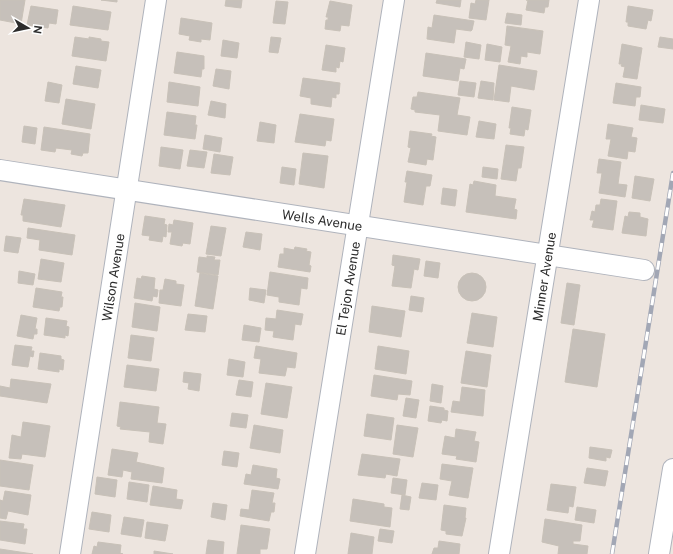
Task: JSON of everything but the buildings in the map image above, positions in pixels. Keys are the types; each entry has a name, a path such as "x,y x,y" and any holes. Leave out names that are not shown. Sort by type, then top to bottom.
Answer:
{"street":[{"name":"Wilson Avenue","path":"70,554 156,0"},
{"name":"El Tejon Avenue","path":"305,554 394,0"},
{"name":"Minner Avenue","path":"499,554 588,0"},
{"name":"Wells Avenue","path":"0,173 127,190 644,270"},
{"path":"659,554 668,529 673,469"}],"railway":[{"path":"612,554 673,173"}]}
